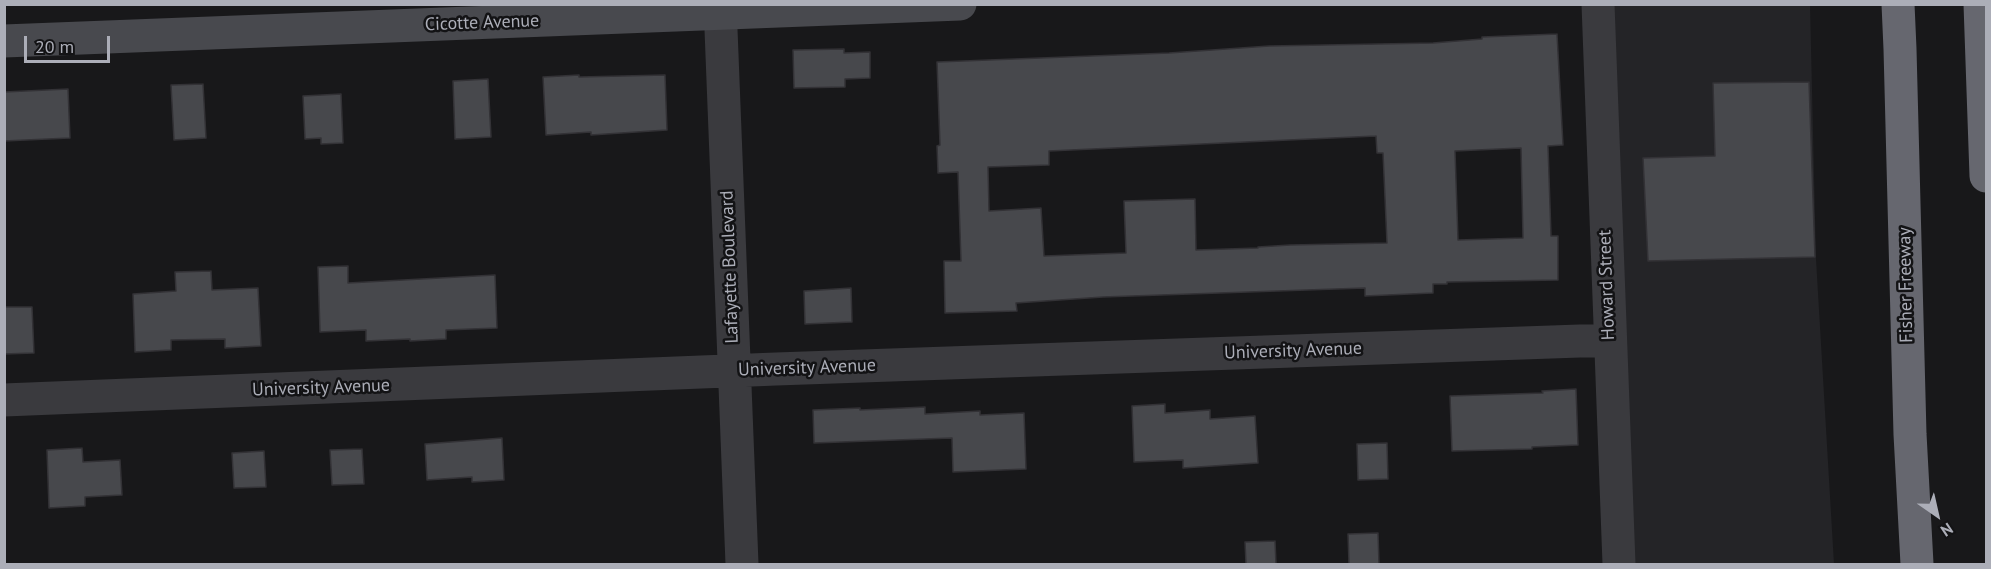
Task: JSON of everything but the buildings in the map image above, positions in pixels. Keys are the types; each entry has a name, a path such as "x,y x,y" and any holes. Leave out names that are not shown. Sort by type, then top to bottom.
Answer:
{"highway":[{"name":"Fisher Freeway","path":"1898,4 1910,434 1917,564"},
{"path":"1980,4 1986,176"}],"street":[{"name":"Cicotte Avenue","path":"4,40 720,10 960,4"},
{"name":"Howard Street","path":"1598,4 1618,564"},
{"name":"Lafayette Boulevard","path":"720,10 742,564"},
{"name":"University Avenue","path":"4,400 734,371 1609,341"}],"shaded area":[{"path":"1598,5 1810,5 1816,259 1834,564 1619,564"}]}
